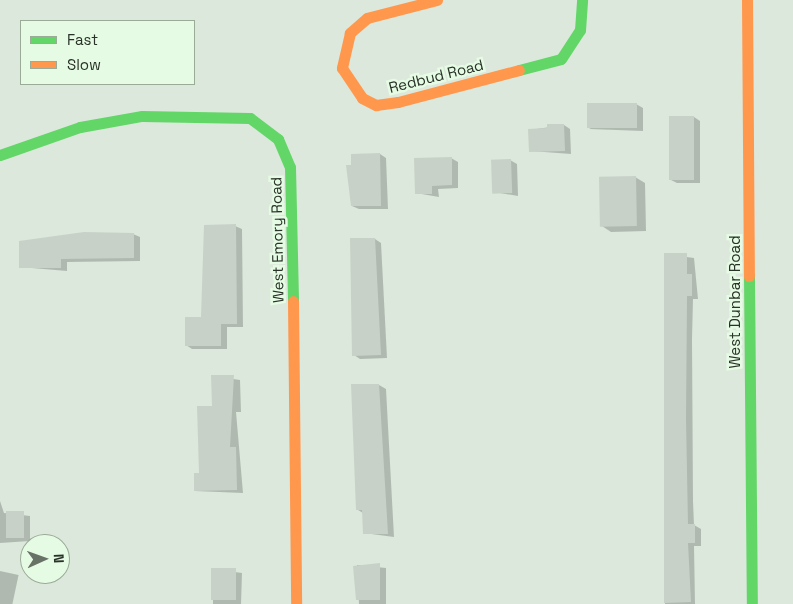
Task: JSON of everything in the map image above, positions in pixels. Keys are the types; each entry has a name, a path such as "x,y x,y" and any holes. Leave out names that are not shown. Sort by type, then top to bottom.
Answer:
{"street":[{"name":"Redbud Road","path":"437,0 367,18 350,33 342,68 362,98 376,105 398,102 561,59 580,30 582,0"},
{"name":"West Dunbar Road","path":"747,0 752,604"},
{"name":"West Emory Road","path":"0,155 80,127 142,116 250,118 278,139 290,167 292,190 296,604"}],"building":[{"path":"587,103 637,103 637,128 587,128"},
{"path":"669,116 694,116 694,180 669,180"},
{"path":"547,124 564,124 565,151 529,152 528,129 547,128"},
{"path":"380,153 381,206 351,206 346,165 351,165 351,154"},
{"path":"452,157 452,185 432,186 432,194 415,194 414,158"},
{"path":"511,159 512,193 492,194 491,160"},
{"path":"636,176 637,226 600,227 599,177"},
{"path":"236,224 237,324 221,324 221,346 185,346 185,317 201,317 204,225"},
{"path":"84,232 134,233 134,258 61,259 61,268 19,268 19,241"},
{"path":"350,238 375,238 381,355 352,356"},
{"path":"664,253 687,253 687,274 692,274 692,296 687,296 686,419 688,524 695,524 695,543 688,543 691,602 664,603"},
{"path":"211,375 234,375 230,447 236,447 237,490 194,491 194,473 199,473 197,406 212,406"},
{"path":"351,384 379,384 388,534 363,534 362,510 356,510"},
{"path":"6,511 24,511 24,534 20,534 20,538 6,538"},
{"path":"380,563 380,600 356,600 353,566"},
{"path":"211,568 236,568 236,600 211,600"}],"traffic: fast":[{"path":"519,70 561,59 580,30 582,0"},
{"path":"0,155 80,127 142,116 250,118 278,139 290,167 293,301"},
{"path":"749,276 752,604"}],"traffic: slow":[{"path":"437,0 367,18 350,33 342,68 362,98 376,105 398,102 519,70"},
{"path":"747,0 749,276"},
{"path":"293,301 296,604"}]}
